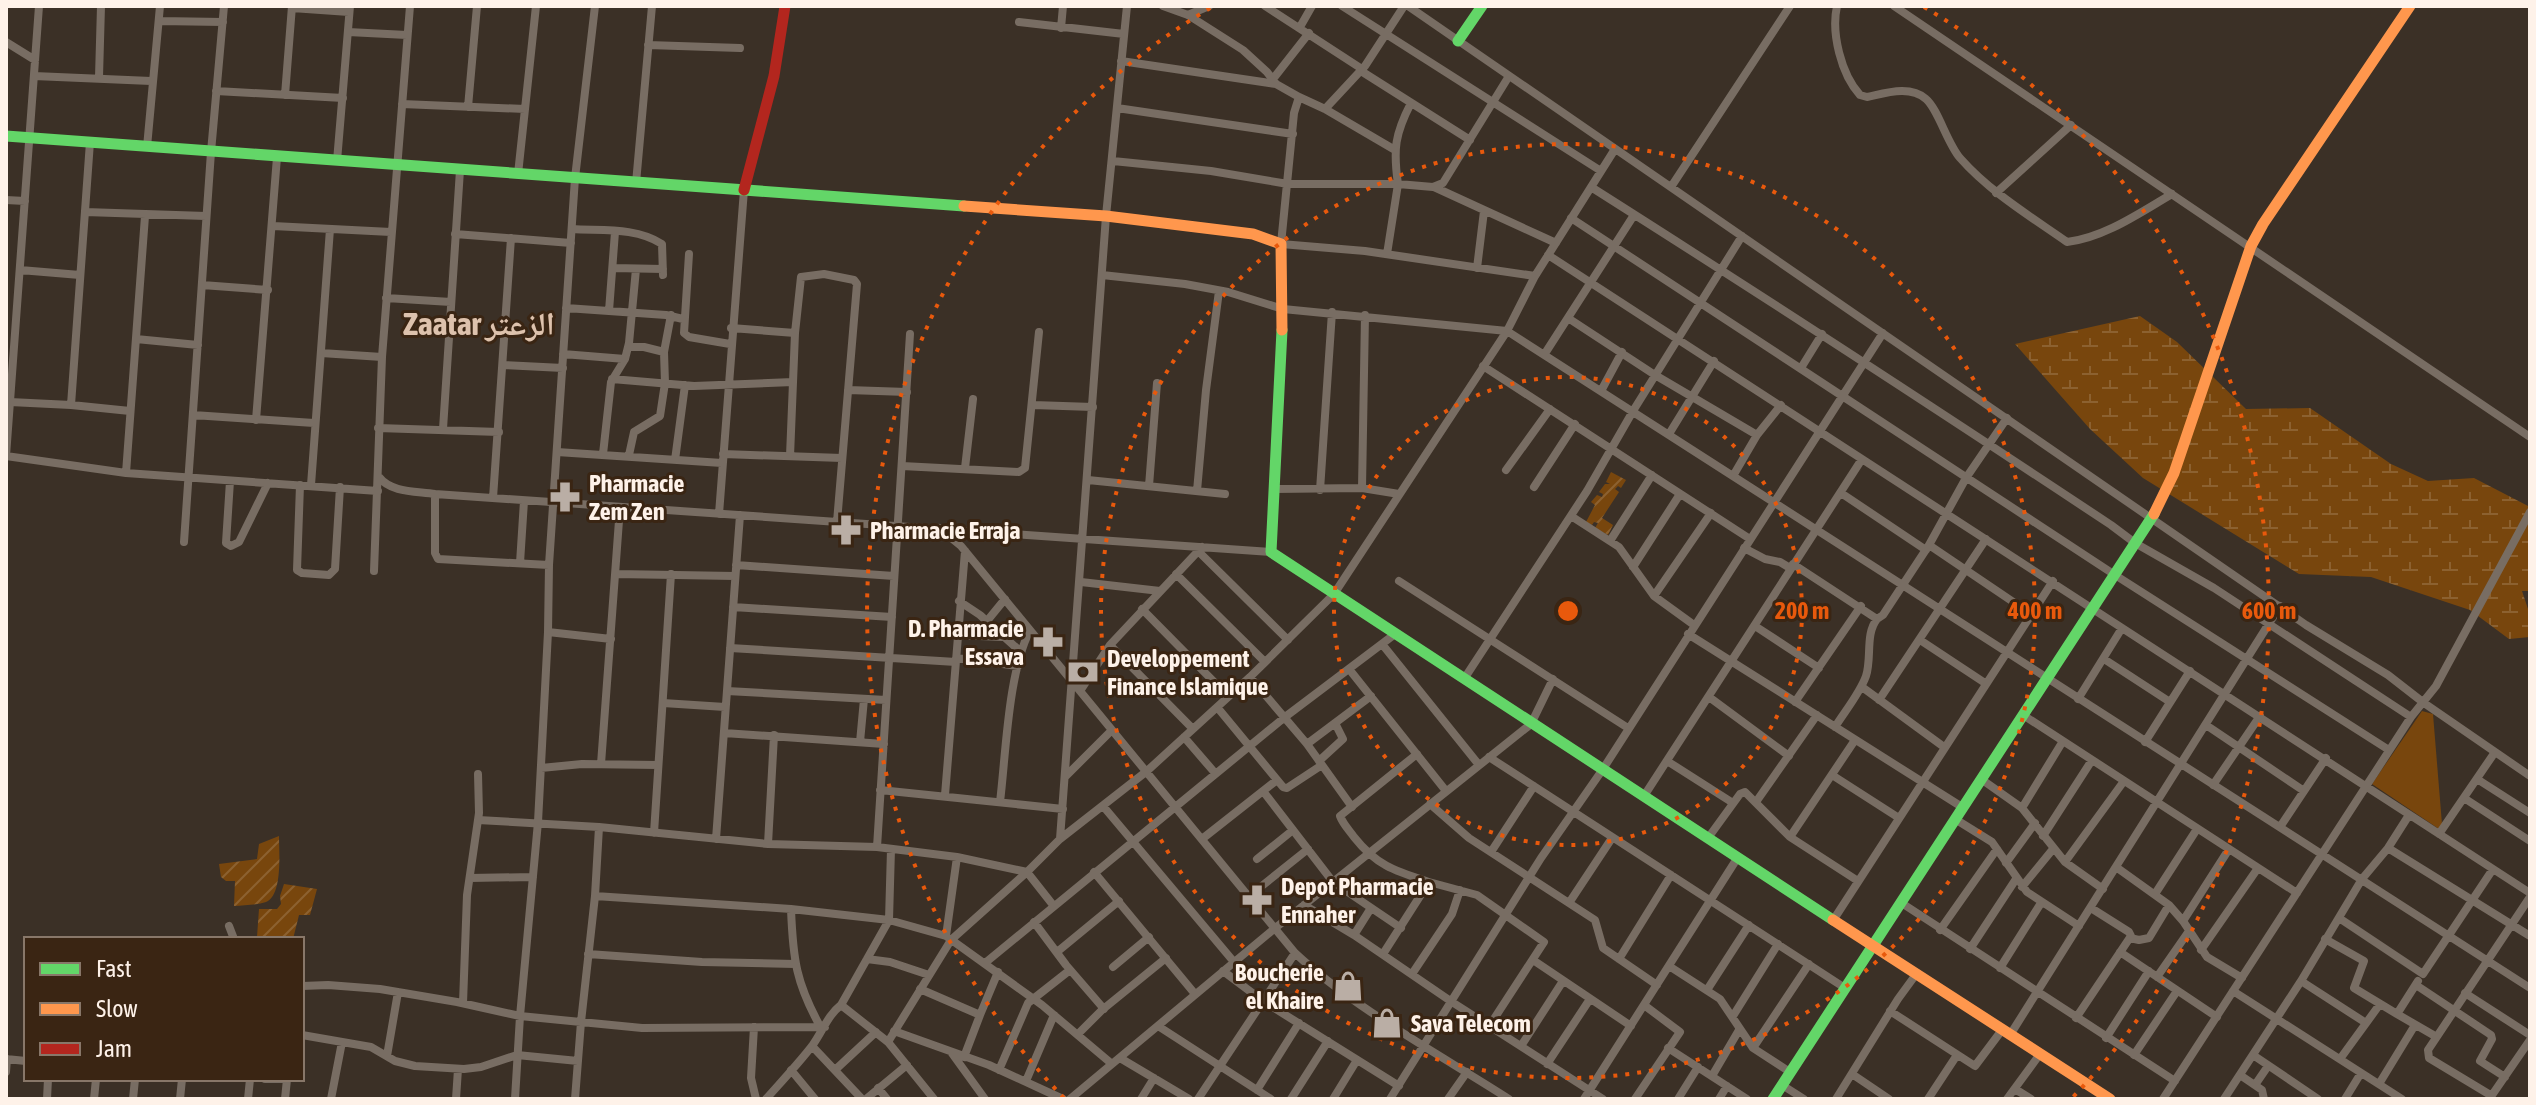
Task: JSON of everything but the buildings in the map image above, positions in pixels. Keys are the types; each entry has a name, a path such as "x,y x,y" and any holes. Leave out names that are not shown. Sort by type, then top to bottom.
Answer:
{"street":[{"path":"39,6 20,270 11,331 6,456 126,473 378,491"},
{"path":"99,77 101,6"},
{"path":"147,147 160,6"},
{"path":"184,542 224,6"},
{"path":"374,571 382,357 410,6"},
{"path":"468,107 477,6"},
{"path":"518,174 536,6"},
{"path":"515,1099 538,822 549,565 575,178 595,6"},
{"path":"636,183 652,6"},
{"path":"719,514 744,190 777,58 785,6"},
{"path":"1061,28 1063,6"},
{"path":"1060,839 1106,216 1127,6"},
{"path":"1163,6 1188,15 1243,50 1275,82 1299,97 1395,150"},
{"path":"1188,15 1209,6"},
{"path":"1265,6 1470,140"},
{"path":"1300,27 1312,6"},
{"path":"1342,6 1601,171"},
{"path":"1325,109 1362,70 1406,6 2306,625 2388,675 2530,776"},
{"path":"1458,41 1482,6"},
{"path":"1671,187 1790,6"},
{"path":"1837,6 1833,24 1838,49 1856,90 1867,97 1911,91 1928,100 1945,136 1960,158 1996,193 2067,242 2080,240 2132,217 2172,194"},
{"path":"1894,6 2530,437"},
{"path":"1773,1099 2152,518 2174,473 2251,246 2410,6"},
{"path":"285,95 292,7 350,9 337,161"},
{"path":"159,21 223,22"},
{"path":"1019,22 1124,34"},
{"path":"348,32 407,35"},
{"path":"1275,82 1309,33"},
{"path":"6,42 35,60"},
{"path":"648,45 740,48"},
{"path":"1121,61 1275,82"},
{"path":"34,76 151,81"},
{"path":"1433,187 1443,183 1509,76"},
{"path":"216,91 343,98"},
{"path":"1271,552 1283,309 1281,244 1294,113 1299,97"},
{"path":"1387,254 1398,184 1395,150 1398,128 1411,103"},
{"path":"402,104 525,109"},
{"path":"1117,108 1293,134"},
{"path":"1996,193 2071,125"},
{"path":"6,136 1106,216 1253,234 1281,244 1387,254 1535,276"},
{"path":"71,405 90,142"},
{"path":"948,938 1027,872 1060,839 1147,771 1250,677 1334,594 1507,331 1535,276 1615,149"},
{"path":"256,420 277,157"},
{"path":"1113,161 1211,171 1288,184 1433,187 1556,243"},
{"path":"443,429 460,170"},
{"path":"1591,187 1822,334 2135,543 2214,588 2411,717"},
{"path":"6,200 25,201"},
{"path":"1477,268 1484,211"},
{"path":"85,212 206,216"},
{"path":"1544,355 1634,215"},
{"path":"126,473 145,216"},
{"path":"1571,218 2115,575 2389,750"},
{"path":"273,226 391,232"},
{"path":"311,485 330,229"},
{"path":"572,229 645,234 662,244 663,272 613,268"},
{"path":"609,311 615,232"},
{"path":"455,234 571,243"},
{"path":"1464,679 1571,516 1742,236"},
{"path":"493,498 511,238"},
{"path":"689,254 683,319 686,336 730,344"},
{"path":"1548,255 2367,784 2530,895 2435,1036 2428,1050 2429,1058 2491,1097 2530,1038 2465,993"},
{"path":"603,454 612,379 629,347 636,269"},
{"path":"20,270 80,275"},
{"path":"790,456 795,333 803,275 824,274 856,282 837,522"},
{"path":"1102,275 1143,278 1219,291 1283,309 1507,331 2530,988"},
{"path":"202,285 268,290"},
{"path":"1197,491 1219,291"},
{"path":"386,298 451,302"},
{"path":"566,308 671,315 683,319"},
{"path":"1320,490 1332,312"},
{"path":"629,455 634,432 660,416 665,383 664,352 671,315"},
{"path":"1362,488 1365,315"},
{"path":"1568,318 1655,375 1757,435"},
{"path":"731,328 795,333"},
{"path":"902,466 1019,472 1025,468 1039,332"},
{"path":"1390,1099 1529,878 1603,769 1883,333"},
{"path":"877,847 910,334"},
{"path":"1801,368 1822,334"},
{"path":"136,339 198,345"},
{"path":"629,347 664,352"},
{"path":"1601,391 1622,352"},
{"path":"321,353 382,357"},
{"path":"563,354 625,359"},
{"path":"1669,434 1714,361"},
{"path":"503,365 563,368"},
{"path":"1483,366 1750,539"},
{"path":"612,379 685,385 793,382"},
{"path":"1149,486 1157,383"},
{"path":"675,460 685,385"},
{"path":"848,390 907,392"},
{"path":"965,468 973,399"},
{"path":"10,402 130,411"},
{"path":"1033,405 1093,407"},
{"path":"1733,476 1757,435 1781,405"},
{"path":"1506,470 1550,409"},
{"path":"193,415 314,423"},
{"path":"1835,727 1862,687 1870,657 1872,625 1928,548 1966,478 2007,418"},
{"path":"1534,487 1575,424"},
{"path":"378,428 499,432"},
{"path":"557,452 675,460 790,456 842,458"},
{"path":"1644,796 1862,459"},
{"path":"1610,541 1652,475"},
{"path":"379,477 396,488 435,494 1271,552 2106,1098"},
{"path":"1088,480 1225,494"},
{"path":"230,481 226,543 231,546 239,542 268,483"},
{"path":"300,485 297,570 329,575 335,569 340,487"},
{"path":"1274,489 1362,488 1399,494"},
{"path":"1841,493 2031,614"},
{"path":"435,494 435,553 438,559 549,565"},
{"path":"1633,567 1680,494"},
{"path":"520,563 524,501"},
{"path":"601,764 620,507"},
{"path":"2163,1099 2389,750 2436,686 2530,512"},
{"path":"1654,596 1711,513"},
{"path":"716,839 740,515"},
{"path":"1571,516 1623,552 1654,596 1694,625"},
{"path":"938,528 954,538 965,551 1295,953 1356,1002 1509,1099"},
{"path":"1879,700 1986,539"},
{"path":"1744,548 1765,559 1792,566 1861,606 1877,619"},
{"path":"1080,691 1110,645 1200,549"},
{"path":"1200,549 1288,640"},
{"path":"945,795 965,551"},
{"path":"736,565 894,576"},
{"path":"616,574 735,576"},
{"path":"654,833 671,574"},
{"path":"1176,574 1265,662"},
{"path":"1399,581 1628,728"},
{"path":"1834,919 2053,581"},
{"path":"1081,582 1160,591"},
{"path":"982,636 987,621 1005,599"},
{"path":"959,601 1021,652"},
{"path":"1795,702 1861,606"},
{"path":"1890,1011 1972,1065 1978,1065 2038,993 2280,606"},
{"path":"733,607 892,617"},
{"path":"1142,609 1228,696"},
{"path":"1755,626 1819,668"},
{"path":"2078,699 2122,628"},
{"path":"1000,802 1018,666 1030,630"},
{"path":"548,632 611,639"},
{"path":"985,963 1215,773 1395,634"},
{"path":"1688,634 1962,807"},
{"path":"957,635 1003,637"},
{"path":"1920,640 1985,683"},
{"path":"1382,644 1479,765"},
{"path":"1110,645 1193,729"},
{"path":"730,648 1018,666"},
{"path":"2104,659 2170,702"},
{"path":"1349,669 1446,791"},
{"path":"2145,742 2190,671"},
{"path":"1250,677 1307,744 1352,807"},
{"path":"1070,1099 1274,929 1531,724 1553,679"},
{"path":"1862,687 1944,747"},
{"path":"727,691 886,700"},
{"path":"1307,744 1371,696"},
{"path":"1709,697 1789,756"},
{"path":"860,742 864,699"},
{"path":"663,703 725,707"},
{"path":"1217,707 1287,788 1321,763 1343,739 1335,723"},
{"path":"1756,802 1817,715"},
{"path":"2023,715 2297,893"},
{"path":"2213,785 2260,716"},
{"path":"2206,725 2304,791"},
{"path":"1065,777 1112,730"},
{"path":"724,733 884,744"},
{"path":"768,844 774,735"},
{"path":"1184,737 1215,773"},
{"path":"1790,837 1855,740"},
{"path":"2022,808 2063,741"},
{"path":"2439,834 2495,752"},
{"path":"1417,754 1341,814 1340,819 1368,854 1394,871 1477,895 1544,940 1490,1025"},
{"path":"1489,757 1845,988"},
{"path":"2280,827 2326,758"},
{"path":"2043,836 2092,760"},
{"path":"1667,761 1733,803"},
{"path":"541,768 601,764 658,765"},
{"path":"463,1003 470,878 478,820 478,774"},
{"path":"1832,775 1899,818"},
{"path":"1981,779 2022,808 2065,862 2103,889"},
{"path":"2477,779 2530,813"},
{"path":"1202,839 1277,780"},
{"path":"2065,862 2124,781"},
{"path":"1491,852 1534,786"},
{"path":"880,790 1063,809"},
{"path":"1263,791 1333,882 1401,928"},
{"path":"1708,838 1744,792 1790,837 1858,881"},
{"path":"2464,798 2530,841"},
{"path":"1430,804 1469,838 1595,920 1601,945 1657,985"},
{"path":"1103,806 1234,962"},
{"path":"2224,1099 2301,981 2362,879 2388,848 2409,815"},
{"path":"1955,819 1992,842 2019,883 2041,903 2079,926"},
{"path":"478,820 599,827 768,844 877,847 957,857 1027,872 1053,905"},
{"path":"2006,863 2035,823"},
{"path":"575,1099 599,827"},
{"path":"2155,894 2197,829"},
{"path":"1257,859 1293,830"},
{"path":"1569,903 1612,838"},
{"path":"2388,848 2530,936"},
{"path":"766,1099 812,1046 828,1015 841,1005 889,920 891,849"},
{"path":"1248,897 1308,849"},
{"path":"1940,930 1997,849"},
{"path":"1970,949 2019,883 2053,849"},
{"path":"2183,921 2229,849"},
{"path":"888,1042 948,938 957,857"},
{"path":"1587,1095 1738,857"},
{"path":"2116,867 2169,905 2207,957 2242,978"},
{"path":"2201,950 2258,868"},
{"path":"2397,1014 2493,869"},
{"path":"1094,872 1195,994"},
{"path":"1619,959 1671,875"},
{"path":"470,878 533,877"},
{"path":"1383,954 1429,882"},
{"path":"1412,974 1452,914 1460,890"},
{"path":"595,896 791,909 889,920 948,938 1116,1061 1154,1078 1189,1099"},
{"path":"1057,952 1119,901"},
{"path":"1900,902 2175,1081"},
{"path":"2000,968 2041,903"},
{"path":"1304,905 1490,1025 1587,1095 1603,1099"},
{"path":"2130,938 2149,938 2169,905"},
{"path":"1354,935 1371,908"},
{"path":"2076,1018 2130,938 2129,932 2091,908"},
{"path":"791,909 800,987 823,1027"},
{"path":"2339,918 2423,974"},
{"path":"1034,922 1104,1009"},
{"path":"1707,990 1749,925"},
{"path":"229,926 233,937"},
{"path":"2106,1038 2189,931"},
{"path":"1113,967 1149,937"},
{"path":"2325,939 2364,961 2354,988 2435,1036"},
{"path":"1733,1016 1778,944"},
{"path":"2120,952 2217,1017"},
{"path":"1198,1099 1295,953"},
{"path":"588,954 702,962 795,964"},
{"path":"1078,1034 1166,958"},
{"path":"867,959 890,962 929,975"},
{"path":"1533,960 1631,1026"},
{"path":"1753,1048 1809,964"},
{"path":"1669,966 1720,999 1753,1048 1790,1072"},
{"path":"999,1070 1024,1011 1033,998 1070,970"},
{"path":"1223,971 1263,1001 1399,1086"},
{"path":"964,1057 998,972"},
{"path":"1836,1099 1917,973"},
{"path":"1521,1046 1563,981"},
{"path":"2301,981 2366,1023"},
{"path":"304,986 328,985 398,992 520,1016 653,1029 823,1027"},
{"path":"2416,985 2491,1035 2492,1039 2480,1061 2505,1077"},
{"path":"920,989 980,1015"},
{"path":"2134,1055 2177,991"},
{"path":"2233,991 2399,1098"},
{"path":"387,1056 398,992"},
{"path":"1547,1064 1590,999"},
{"path":"2340,1059 2380,1004"},
{"path":"841,1005 888,1042 934,1099"},
{"path":"1635,1099 1680,1030 1644,1005"},
{"path":"1026,1081 1054,1015"},
{"path":"1257,1090 1299,1023"},
{"path":"2379,1084 2415,1025"},
{"path":"1158,1026 1271,1099"},
{"path":"754,1027 751,1078 756,1099"},
{"path":"1712,1076 1739,1030"},
{"path":"894,1031 999,1070 1063,1099"},
{"path":"835,1070 876,1032"},
{"path":"304,1035 371,1047 404,1064 458,1069 481,1067 517,1055 578,1061"},
{"path":"1291,1099 1328,1041"},
{"path":"331,1099 342,1042"},
{"path":"812,1046 864,1099 907,1065"},
{"path":"1668,1048 1747,1099"},
{"path":"950,1052 985,1099"},
{"path":"2007,1099 2040,1054"},
{"path":"1932,1098 1957,1055"},
{"path":"2253,1055 2316,1099"},
{"path":"6,1059 6,1072"},
{"path":"1333,1099 1357,1060"},
{"path":"2255,1085 2268,1066"},
{"path":"1678,1099 1698,1067"},
{"path":"456,1099 458,1069"},
{"path":"791,1070 815,1099"},
{"path":"1448,1099 1467,1072"},
{"path":"2345,1099 2361,1073"},
{"path":"1852,1074 1889,1099"},
{"path":"2240,1075 2263,1092 2264,1099"},
{"path":"1141,1099 1154,1078"},
{"path":"1782,1085 1804,1099"},
{"path":"1719,1099 1727,1086"},
{"path":"878,1088 887,1099"},
{"path":"2015,1089 2031,1099"}],"green space":[{"path":"2140,316 2177,342 2246,409 2310,408 2391,464 2428,481 2474,478 2530,507 2530,591 2522,591 2530,615 2530,637 2509,639 2470,610 2371,577 2299,574 2143,478 2090,429 2015,344"},
{"path":"1611,472 1626,480 1621,488 1618,486 1615,489 1619,492 1602,518 1613,525 1608,535 1595,528 1598,523 1592,525 1586,522 1595,505 1591,502 1597,495 1602,497 1603,494 1599,492 1605,484 1610,484 1606,482"},
{"path":"2422,711 2433,714 2442,824 2439,829 2372,784"},
{"path":"279,836 278,882 271,898 262,903 234,906 235,881 226,881 221,877 219,864 257,859 259,844"},
{"path":"284,884 317,889 310,915 299,915 294,937 257,937 259,909 277,909 281,904"}],"traffic: fast":[{"path":"1458,41 1482,6"},
{"path":"6,136 964,206"},
{"path":"1282,330 1271,552 1833,920"},
{"path":"1773,1099 2154,514"}],"traffic: slow":[{"path":"2154,514 2174,473 2251,246 2410,6"},
{"path":"964,206 1106,216 1253,234 1281,244 1282,330"},
{"path":"1833,920 2110,1099"}],"traffic: jam":[{"path":"744,190 774,76 785,6"}],"place":[{"name":"Pharmacie Zem Zen","path":"565,497"},
{"name":"Pharmacie Erraja","path":"846,530"},
{"name":"D. Pharmacie Essava","path":"1048,642"},
{"name":"Developpement Finance Islamique","path":"1083,672"},
{"name":"Depot Pharmacie Ennaher","path":"1257,900"},
{"name":"Boucherie el Khaire","path":"1348,986"},
{"name":"Sava Telecom","path":"1387,1023"}],"district":[{"name":"Zaatar الزعتر","path":"479,323"}]}
